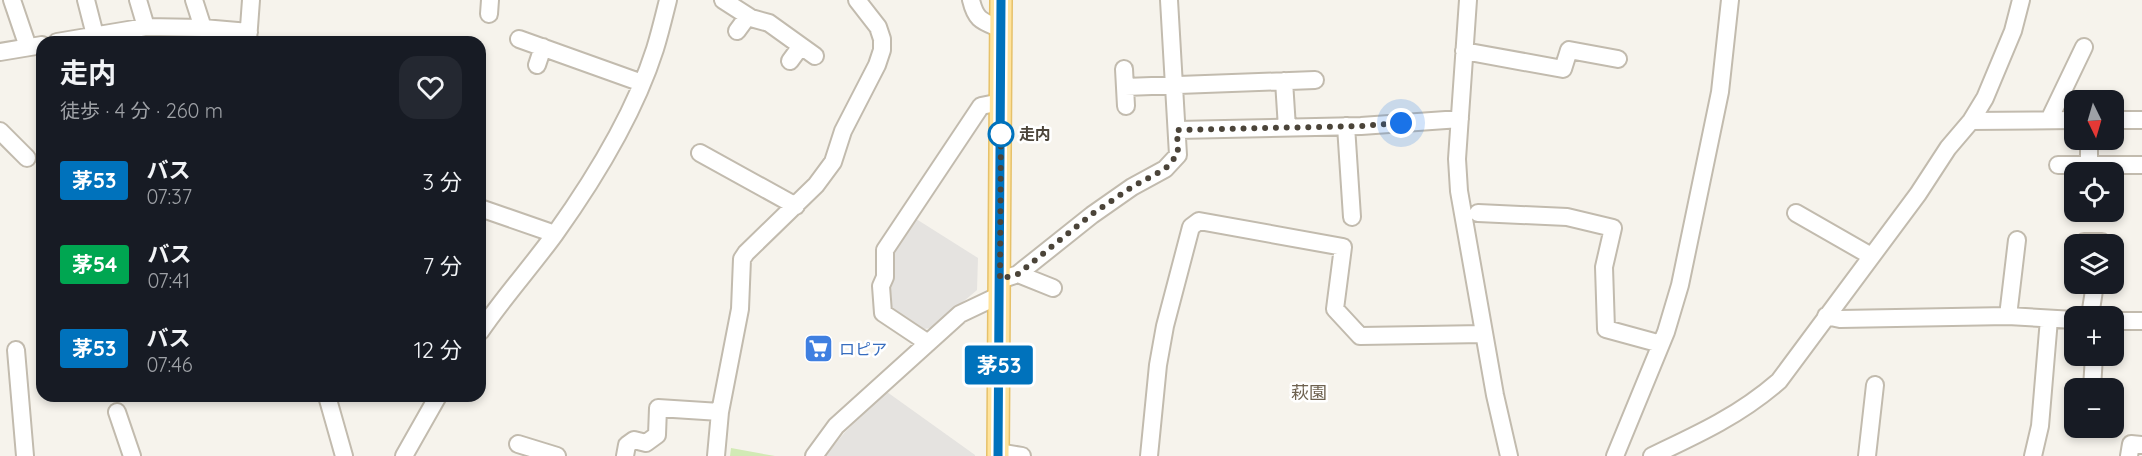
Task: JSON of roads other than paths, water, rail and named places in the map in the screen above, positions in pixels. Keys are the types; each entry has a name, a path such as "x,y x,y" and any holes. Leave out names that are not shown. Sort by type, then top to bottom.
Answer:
{"main road":[{"path":"998,454 1006,283 1001,102 1001,0"}],"street":[{"path":"0,52 35,46 12,0"},
{"path":"86,0 87,36"},
{"path":"138,0 146,27"},
{"path":"194,0 203,28"},
{"path":"248,36 251,0"},
{"path":"486,324 555,234 591,181 642,83 655,50 668,0"},
{"path":"723,0 748,16 769,23 815,56"},
{"path":"716,456 720,412 740,309 742,259 746,252 816,185 833,162 843,131 882,50 882,39 878,27 857,0"},
{"path":"971,0 975,14 1001,29"},
{"path":"814,456 836,426 960,314 1006,283 1092,214 1132,187 1165,169 1178,154 1169,0"},
{"path":"1468,0 1457,159 1459,191 1495,395 1509,456"},
{"path":"1615,456 1666,332 1680,285 1720,92 1730,0"},
{"path":"1652,456 1720,424 1758,400 1779,381 1918,194 1948,148 1971,121 1985,98 2013,31 2021,0"},
{"path":"737,31 748,16"},
{"path":"98,36 146,27 203,28 243,36"},
{"path":"519,39 642,83"},
{"path":"790,61 801,46"},
{"path":"537,65 543,47"},
{"path":"2049,120 2084,47"},
{"path":"1464,51 1563,69 1569,50 1618,58"},
{"path":"1124,69 1126,106"},
{"path":"1125,87 1315,80"},
{"path":"1284,81 1287,128"},
{"path":"928,343 883,313 880,286 885,277 885,250 981,106 1001,102"},
{"path":"1177,130 1346,126 1460,119"},
{"path":"1971,121 2064,120"},
{"path":"2124,120 2142,120"},
{"path":"1346,126 1352,217"},
{"path":"0,131 27,158"},
{"path":"700,153 796,206"},
{"path":"2058,165 2064,165"},
{"path":"2124,165 2142,165"},
{"path":"486,210 555,234"},
{"path":"1478,213 1567,217 1613,228 1604,267 1606,328 1661,344"},
{"path":"1796,213 1871,256"},
{"path":"1149,456 1158,365 1165,326 1191,227 1199,221 1342,247 1335,309 1360,336 1484,334"},
{"path":"2008,316 2017,240"},
{"path":"1006,283 1053,288"},
{"path":"1826,316 1840,319 2008,316 2064,320"},
{"path":"2033,456 2040,426 2049,319"},
{"path":"2124,321 2142,321"},
{"path":"16,350 25,456"},
{"path":"1867,456 1875,385"},
{"path":"329,402 344,456"},
{"path":"404,456 435,402"},
{"path":"625,456 627,445 634,440 646,443 657,435 658,408 720,412"},
{"path":"117,412 132,456"},
{"path":"518,444 557,456"},
{"path":"998,454 1022,456"}],"place":[{"name":"走内","path":"1001,134"},
{"name":"ロピア","path":"818,349"}],"district":[{"name":"萩園","path":"1309,392"}]}
